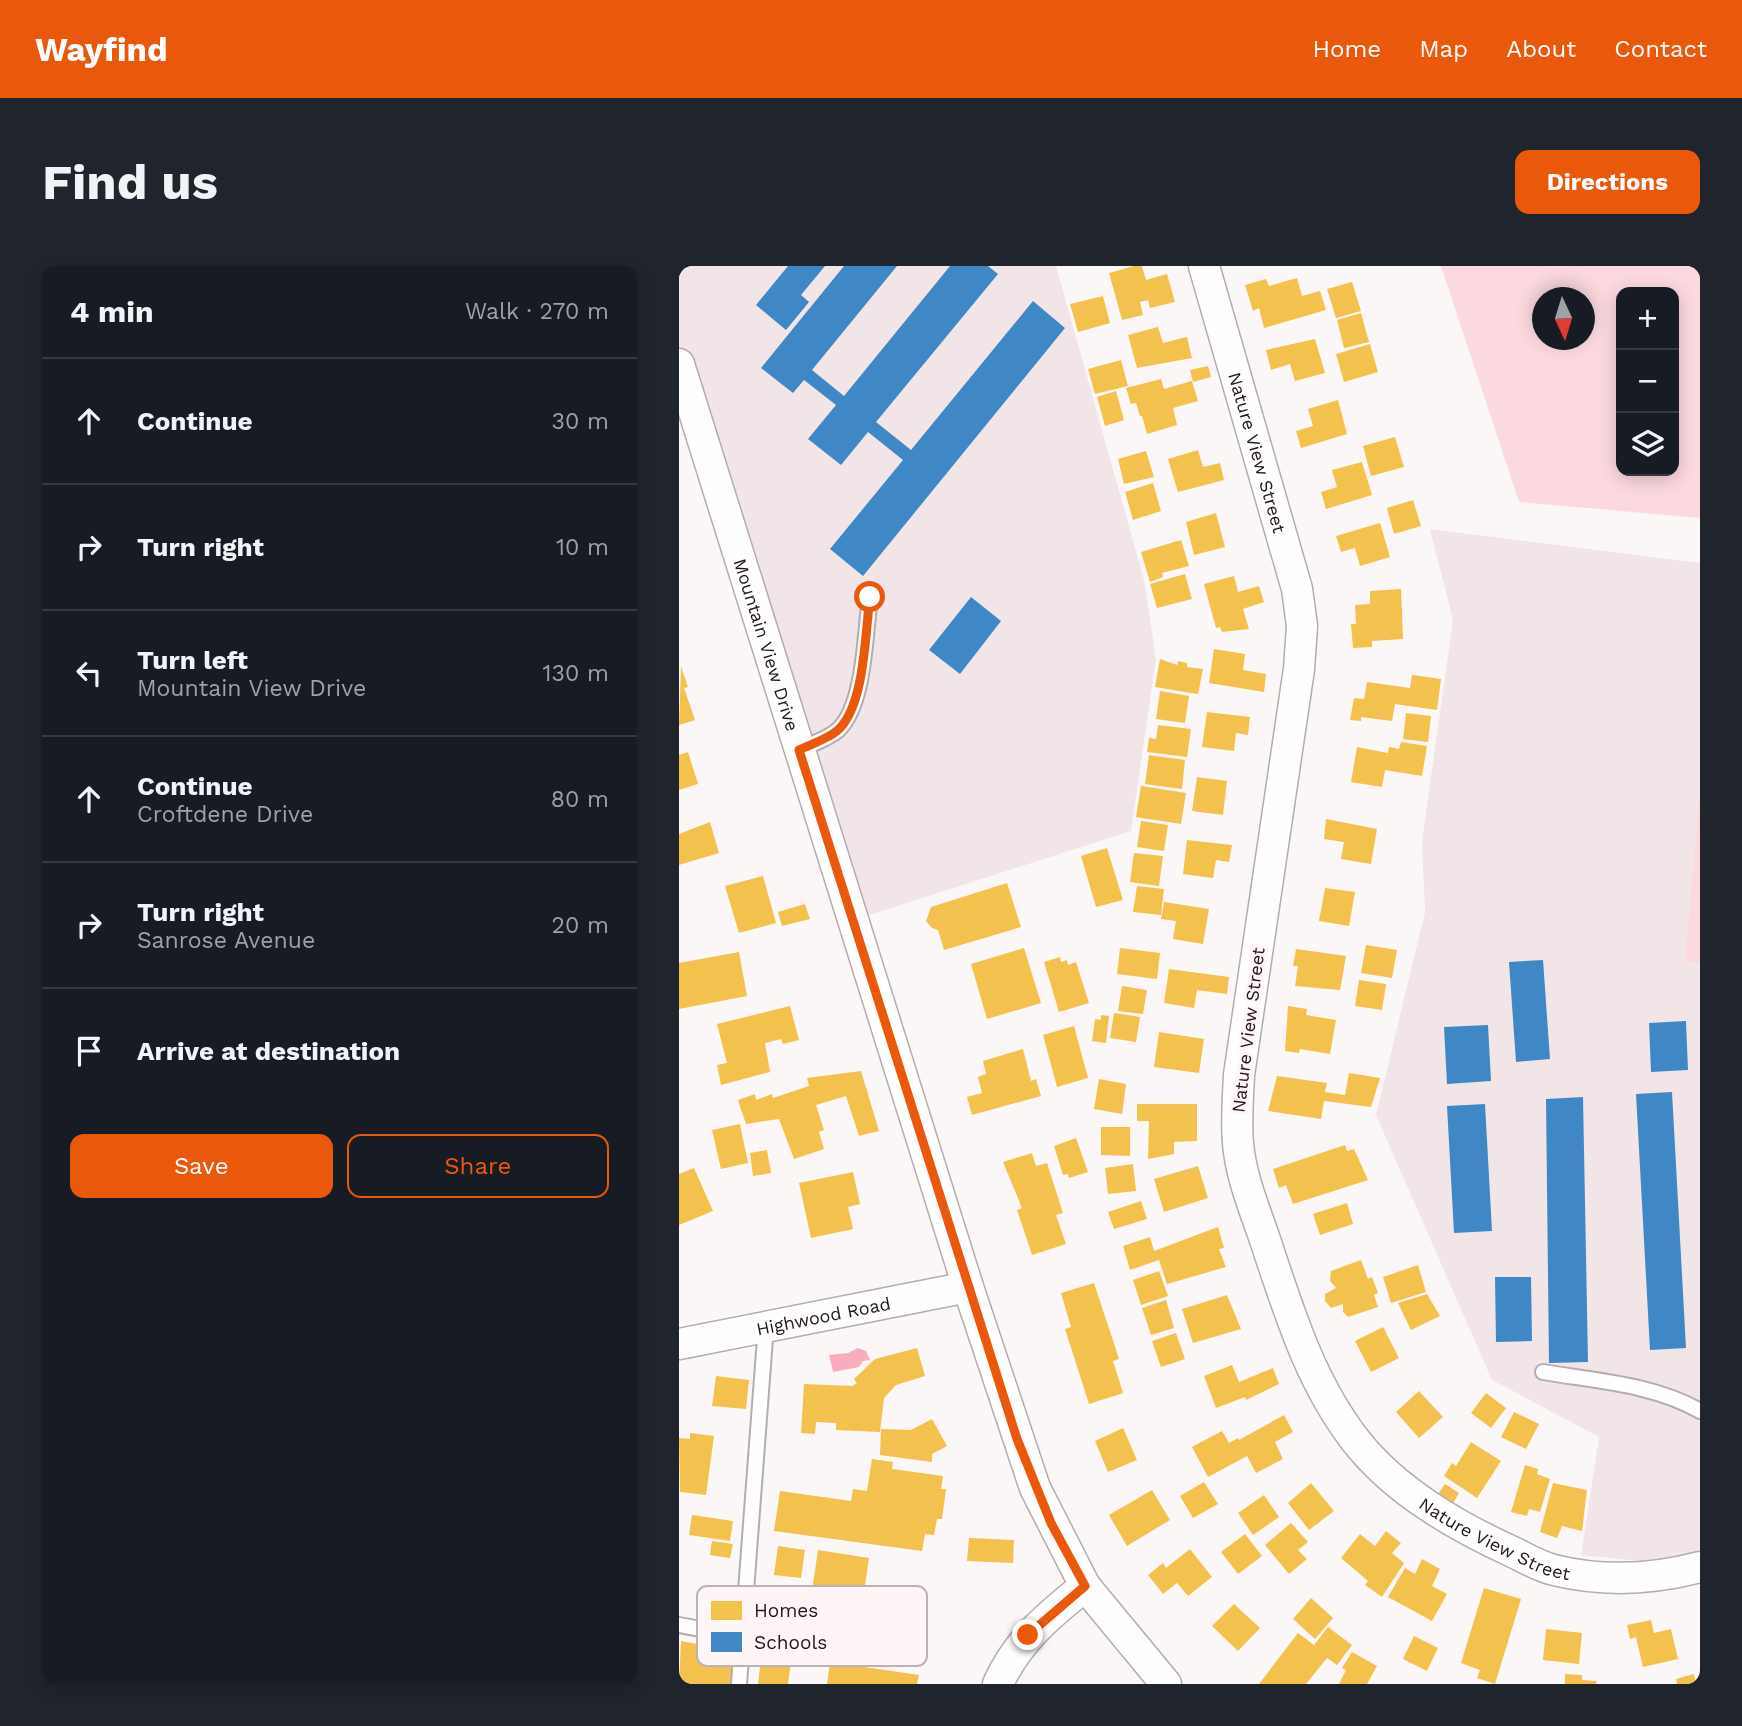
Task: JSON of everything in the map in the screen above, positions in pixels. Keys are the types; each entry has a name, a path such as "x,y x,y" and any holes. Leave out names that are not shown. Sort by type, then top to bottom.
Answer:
{"street":[{"name":"Nature View Street","path":"1204,266 1297,589 1302,626 1299,669 1239,1075 1237,1112 1238,1146 1245,1179 1300,1346 1327,1397 1357,1443 1406,1490 1475,1535 1552,1570 1563,1572 1622,1580 1668,1576 1700,1567"},
{"name":"Mountain View Drive","path":"679,364 968,1287 1035,1488 1085,1586 1166,1684"},
{"name":"Highwood Road","path":"679,1344 968,1287"},
{"path":"998,1684 1007,1662 1028,1635 1085,1586"}],"lane":[{"path":"799,750 834,733 849,715 859,687 870,597"},
{"path":"747,1586 766,1325"},
{"path":"1543,1372 1667,1395 1700,1411"},
{"path":"679,1625 697,1628"},
{"path":"739,1684 741,1666"}],"shaded area":[{"path":"679,266 1056,266 1144,580 1156,659 1131,831 854,920 679,369"},
{"path":"1441,266 1700,266 1700,518 1519,502"},
{"path":"1430,529 1700,563 1700,1550 1650,1562 1581,1555 1599,1437 1492,1380 1376,1115 1425,912 1422,841 1453,620"},
{"path":"1700,792 1700,963 1685,962"},
{"path":"858,1348 866,1351 870,1360 863,1361 859,1367 833,1372 829,1355 848,1353"}],"building: Homes":[{"path":"1142,266 1146,280 1167,274 1175,302 1150,308 1148,300 1140,302 1143,315 1122,320 1109,273"},
{"path":"1297,278 1302,296 1320,291 1326,310 1264,328 1259,308 1253,311 1245,285 1266,279 1269,286"},
{"path":"1352,282 1361,311 1336,318 1327,289"},
{"path":"1103,296 1110,323 1078,332 1070,304"},
{"path":"1361,313 1369,342 1344,348 1337,320"},
{"path":"1158,327 1163,343 1187,337 1192,358 1137,368 1128,335"},
{"path":"1315,339 1325,373 1295,381 1290,364 1271,370 1266,350"},
{"path":"1370,344 1378,372 1344,382 1336,354"},
{"path":"1121,360 1128,386 1095,394 1088,369"},
{"path":"1208,366 1211,377 1193,382 1190,370"},
{"path":"1161,379 1164,389 1192,381 1198,401 1173,408 1177,425 1147,434 1142,416 1136,403 1131,404 1126,388"},
{"path":"1116,391 1124,420 1105,426 1097,397"},
{"path":"1338,400 1347,434 1301,448 1296,431 1313,426 1308,409"},
{"path":"1395,437 1404,467 1371,476 1363,446"},
{"path":"1198,450 1203,467 1220,463 1224,480 1178,492 1168,459"},
{"path":"1146,451 1154,477 1124,484 1118,459"},
{"path":"1362,462 1372,495 1326,509 1321,492 1337,487 1332,470"},
{"path":"1153,483 1161,511 1133,520 1125,492"},
{"path":"1413,500 1421,526 1394,534 1387,508"},
{"path":"1216,513 1225,547 1194,555 1186,522"},
{"path":"1380,523 1390,557 1360,566 1355,548 1341,552 1336,536"},
{"path":"1181,540 1189,566 1162,573 1163,577 1150,582 1141,552"},
{"path":"1185,574 1192,599 1157,608 1150,584"},
{"path":"1234,576 1238,592 1259,586 1264,602 1243,609 1249,629 1222,632 1220,627 1216,628 1204,584"},
{"path":"1401,589 1403,639 1372,641 1372,647 1353,648 1351,624 1356,624 1355,605 1370,604 1370,591"},
{"path":"1214,649 1245,654 1243,670 1266,674 1264,692 1209,683"},
{"path":"1160,659 1177,665 1178,661 1187,663 1187,667 1203,669 1198,694 1155,687"},
{"path":"681,666 688,687 684,688 695,720 679,725"},
{"path":"1412,675 1441,679 1437,710 1395,704 1392,721 1361,717 1361,721 1350,720 1354,698 1364,699 1367,682 1410,688"},
{"path":"1160,691 1189,696 1185,723 1156,719"},
{"path":"1207,712 1250,717 1248,735 1236,733 1234,751 1202,747"},
{"path":"1406,713 1431,716 1428,742 1403,739"},
{"path":"1158,725 1191,729 1187,757 1147,752 1149,738 1156,739"},
{"path":"1401,742 1427,746 1422,776 1385,770 1382,787 1351,782 1357,747 1388,753 1389,747 1399,749"},
{"path":"688,752 698,784 679,790 679,755"},
{"path":"1149,755 1185,760 1182,789 1145,784"},
{"path":"1197,777 1227,781 1223,815 1192,811"},
{"path":"1141,786 1186,793 1181,824 1136,817"},
{"path":"1326,819 1377,829 1371,864 1341,859 1344,842 1324,839"},
{"path":"1141,821 1168,825 1164,851 1137,847"},
{"path":"710,822 719,853 679,865 679,834"},
{"path":"1187,840 1232,845 1229,862 1216,860 1213,878 1183,874"},
{"path":"1107,848 1123,900 1096,907 1081,856"},
{"path":"1134,853 1163,856 1159,886 1130,882"},
{"path":"763,876 776,923 739,933 725,886"},
{"path":"1007,883 1021,927 944,950 938,930 926,921 931,907"},
{"path":"1137,886 1164,889 1161,915 1133,912"},
{"path":"1325,888 1355,892 1349,926 1319,921"},
{"path":"1164,902 1209,909 1203,944 1173,939 1176,921 1161,919"},
{"path":"805,904 810,919 782,926 778,912"},
{"path":"1366,945 1397,950 1392,978 1361,973"},
{"path":"1024,948 1041,1003 987,1019 971,964"},
{"path":"1120,948 1160,953 1157,979 1117,974"},
{"path":"1296,949 1346,956 1340,990 1295,986 1298,966 1293,966"},
{"path":"739,952 747,996 679,1009 679,963"},
{"path":"1060,957 1061,962 1067,960 1068,965 1076,962 1089,1003 1059,1012 1044,962"},
{"path":"1169,969 1229,977 1227,994 1197,990 1194,1008 1164,1003"},
{"path":"1359,980 1386,984 1382,1010 1355,1006"},
{"path":"1122,986 1147,990 1143,1014 1118,1011"},
{"path":"790,1006 799,1040 783,1044 781,1039 765,1043 770,1072 721,1085 717,1065 727,1063 717,1024"},
{"path":"1288,1006 1307,1009 1306,1015 1336,1020 1330,1054 1300,1049 1299,1053 1285,1051"},
{"path":"1114,1013 1140,1017 1136,1042 1110,1038"},
{"path":"1101,1015 1109,1016 1106,1043 1092,1041 1095,1019 1101,1020"},
{"path":"1074,1026 1088,1078 1057,1087 1043,1035"},
{"path":"1159,1032 1204,1039 1199,1073 1154,1067"},
{"path":"1023,1049 1031,1081 1036,1079 1041,1096 972,1115 967,1097 982,1093 978,1077 986,1074 983,1061"},
{"path":"861,1071 879,1131 859,1136 846,1096 816,1105 824,1130 819,1132 824,1149 794,1159 779,1119 746,1124 738,1100 755,1094 756,1100 772,1094 773,1098 809,1086 807,1078"},
{"path":"1349,1073 1380,1078 1371,1107 1324,1101 1321,1119 1268,1111 1277,1076 1327,1083 1325,1092 1345,1095"},
{"path":"1099,1079 1126,1084 1122,1114 1094,1109"},
{"path":"1137,1104 1197,1104 1197,1141 1174,1142 1174,1154 1148,1159 1149,1121 1137,1121"},
{"path":"740,1124 748,1163 721,1169 712,1130"},
{"path":"1101,1127 1130,1127 1130,1156 1101,1155"},
{"path":"1076,1138 1088,1172 1069,1178 1068,1174 1063,1175 1054,1146"},
{"path":"1345,1145 1347,1151 1354,1149 1368,1180 1293,1204 1286,1185 1279,1188 1273,1169"},
{"path":"767,1150 771,1173 753,1176 750,1153"},
{"path":"1032,1153 1036,1166 1047,1163 1063,1213 1056,1215 1066,1244 1032,1255 1017,1210 1022,1208 1003,1162"},
{"path":"1133,1164 1136,1191 1108,1194 1105,1168"},
{"path":"1198,1166 1208,1198 1164,1212 1154,1179"},
{"path":"694,1168 713,1211 679,1225 679,1174"},
{"path":"853,1172 860,1204 848,1207 853,1229 811,1238 799,1183"},
{"path":"1141,1201 1147,1219 1114,1229 1108,1212"},
{"path":"1347,1203 1353,1224 1320,1235 1313,1214"},
{"path":"1218,1227 1224,1248 1219,1249 1226,1267 1167,1284 1159,1260 1130,1270 1123,1246 1150,1237 1154,1251"},
{"path":"1361,1260 1368,1279 1372,1277 1378,1293 1374,1295 1378,1307 1348,1317 1343,1312 1343,1304 1331,1308 1325,1301 1325,1294 1336,1288 1330,1281 1331,1271"},
{"path":"1418,1265 1426,1292 1391,1303 1383,1277"},
{"path":"1159,1271 1168,1296 1141,1305 1133,1280"},
{"path":"1094,1283 1119,1359 1113,1361 1123,1393 1089,1404 1065,1329 1071,1327 1061,1293"},
{"path":"1427,1294 1440,1316 1411,1330 1398,1303"},
{"path":"1227,1295 1241,1329 1193,1343 1182,1309"},
{"path":"1166,1300 1174,1328 1151,1335 1142,1308"},
{"path":"1383,1327 1399,1358 1371,1372 1355,1341"},
{"path":"1176,1333 1185,1359 1161,1367 1152,1341"},
{"path":"917,1348 925,1376 896,1385 884,1398 880,1432 836,1430 836,1423 816,1422 815,1434 801,1433 804,1384 852,1386 857,1383 854,1379 875,1359"},
{"path":"1232,1365 1239,1382 1273,1368 1279,1384 1246,1400 1245,1397 1216,1408 1204,1376"},
{"path":"716,1376 749,1380 746,1409 712,1406"},
{"path":"1419,1391 1443,1417 1419,1438 1396,1412"},
{"path":"1486,1393 1506,1408 1491,1428 1471,1413"},
{"path":"1514,1412 1539,1424 1526,1449 1501,1437"},
{"path":"1284,1415 1293,1432 1275,1442 1283,1459 1256,1473 1247,1456 1208,1477 1192,1447 1222,1431 1229,1443 1238,1438 1239,1440"},
{"path":"932,1419 947,1446 932,1454 932,1462 880,1455 881,1429 911,1430"},
{"path":"1123,1428 1137,1460 1108,1472 1095,1441"},
{"path":"690,1433 714,1436 706,1495 680,1492 679,1438 690,1439"},
{"path":"1471,1442 1501,1461 1477,1498 1444,1476 1452,1463 1456,1466"},
{"path":"872,1459 893,1462 892,1469 943,1476 941,1489 946,1489 942,1519 937,1519 934,1535 925,1534 922,1551 774,1531 780,1491 851,1501 853,1489 867,1491"},
{"path":"1525,1465 1538,1469 1537,1474 1550,1479 1540,1512 1529,1509 1527,1516 1511,1512"},
{"path":"1204,1482 1218,1504 1193,1518 1180,1496"},
{"path":"1311,1483 1334,1511 1309,1530 1288,1503"},
{"path":"1553,1483 1587,1490 1582,1531 1562,1526 1557,1538 1540,1532"},
{"path":"1445,1484 1459,1493 1453,1503 1438,1494"},
{"path":"1152,1490 1170,1520 1127,1546 1109,1515"},
{"path":"1264,1495 1279,1517 1253,1535 1238,1513"},
{"path":"692,1515 733,1521 730,1541 689,1535"},
{"path":"1291,1523 1308,1542 1298,1550 1307,1559 1289,1574 1265,1545"},
{"path":"1386,1531 1401,1543 1392,1553 1404,1563 1382,1597 1365,1585 1368,1581 1341,1558 1360,1534 1375,1546"},
{"path":"1245,1534 1262,1556 1238,1574 1221,1552"},
{"path":"969,1538 1014,1540 1013,1563 967,1561"},
{"path":"712,1541 733,1544 730,1558 710,1555"},
{"path":"778,1546 805,1550 801,1578 774,1575"},
{"path":"1190,1549 1212,1577 1188,1596 1177,1583 1163,1594 1148,1575 1163,1563 1166,1568"},
{"path":"818,1550 869,1558 865,1586 813,1586"},
{"path":"1422,1559 1440,1569 1432,1586 1447,1594 1432,1621 1388,1597 1405,1568 1415,1574"},
{"path":"1484,1588 1521,1599 1495,1684 1477,1678 1480,1670 1461,1663"},
{"path":"1311,1598 1333,1618 1315,1639 1293,1619"},
{"path":"1234,1604 1260,1628 1238,1651 1212,1626"},
{"path":"1651,1620 1654,1633 1671,1629 1678,1659 1643,1667 1636,1637 1630,1639 1627,1625"},
{"path":"1328,1627 1352,1645 1337,1665 1327,1658 1306,1684 1259,1684 1298,1633 1314,1645"},
{"path":"1546,1629 1582,1633 1579,1664 1543,1660"},
{"path":"1414,1636 1438,1648 1427,1671 1403,1659"},
{"path":"681,1641 697,1644 697,1666 733,1666 730,1684 679,1684"},
{"path":"1352,1652 1377,1666 1367,1684 1339,1684 1346,1670 1342,1668"},
{"path":"760,1666 790,1666 788,1684 758,1684"},
{"path":"829,1666 857,1666 919,1675 917,1684 827,1684"},
{"path":"1565,1674 1582,1675 1582,1680 1597,1681 1596,1684 1565,1684"},
{"path":"1694,1674 1696,1684 1677,1684 1676,1679"}],"building: Schools":[{"path":"788,266 825,266 801,295 809,302 786,330 756,305"},
{"path":"844,266 897,266 812,370 844,396 950,266 988,266 998,274 876,422 911,450 1033,301 1065,328 863,576 830,549 903,460 868,432 841,465 808,439 836,405 804,380 793,393 761,368"},
{"path":"971,597 1001,621 960,674 929,650"},
{"path":"1543,960 1550,1059 1516,1062 1509,962"},
{"path":"1686,1021 1688,1070 1651,1072 1649,1023"},
{"path":"1488,1025 1491,1081 1447,1084 1444,1027"},
{"path":"1672,1092 1686,1348 1650,1350 1636,1094"},
{"path":"1583,1097 1588,1362 1549,1363 1546,1099"},
{"path":"1485,1104 1492,1231 1454,1233 1447,1106"},
{"path":"1495,1277 1531,1277 1532,1341 1496,1342"}],"route":[{"path":"870,597 859,687 849,715 841,728 834,733 799,750 1017,1439 1051,1523 1085,1586 1028,1635"}]}
